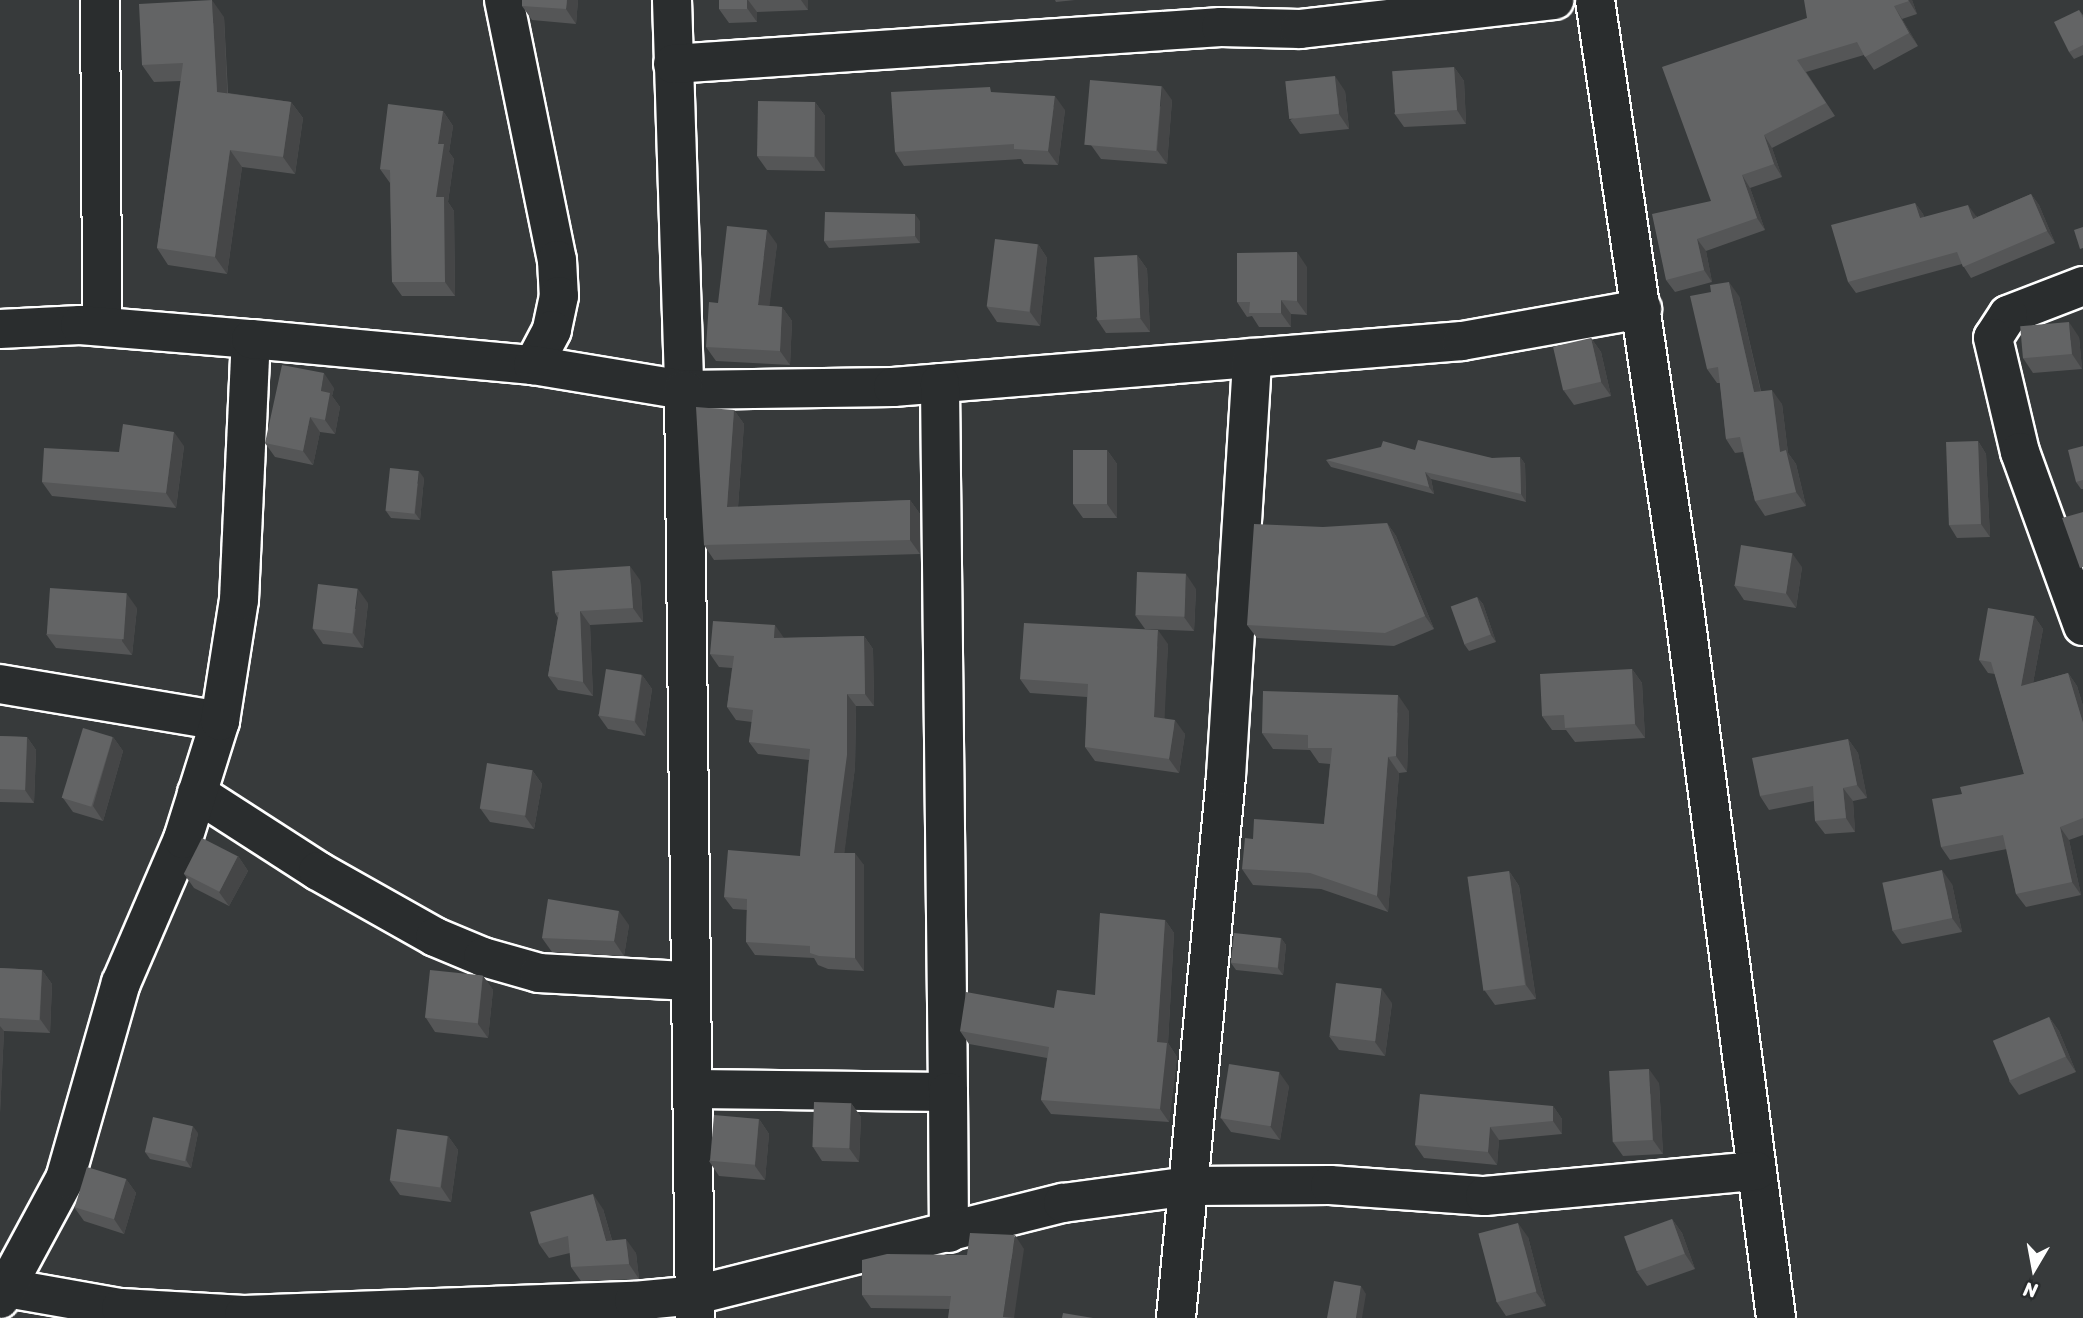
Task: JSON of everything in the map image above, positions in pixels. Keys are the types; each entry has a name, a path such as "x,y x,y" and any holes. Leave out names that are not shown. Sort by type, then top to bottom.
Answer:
{"street":[{"path":"100,0 102,326"},
{"path":"504,0 557,260 559,296 552,330 533,365"},
{"path":"672,0 684,390 695,1307"},
{"path":"673,64 1209,28 1300,29 1554,0"},
{"path":"1595,0 1642,309 1776,1318"},
{"path":"2083,286 2008,315 1993,338 2020,452 2083,626"},
{"path":"0,329 102,326 251,339 533,365 684,390 940,383 1462,341 1642,309"},
{"path":"251,339 239,600 220,721 183,839 121,983 65,1179 6,1281 121,1308 244,1315 695,1307 949,1233 1063,1203 1191,1185 1330,1185 1485,1196 1756,1171"},
{"path":"1177,1318 1226,776 1252,358"},
{"path":"940,383 949,1233"},
{"path":"0,684 220,721"},
{"path":"197,793 318,871 435,937 483,957 539,974 689,981"},
{"path":"694,1088 948,1092"}],"building":[{"path":"212,0 217,92 291,102 283,157 230,150 215,257 157,248 183,63 142,65 139,4"},
{"path":"522,0 567,0 566,9 522,6"},
{"path":"719,0 747,0 747,9 719,9"},
{"path":"1804,0 1908,0 1894,6 1909,33 1865,57 1857,42 1797,60 1826,103 1764,135 1774,164 1742,175 1757,218 1697,239 1704,270 1666,280 1652,214 1711,201 1662,67 1807,18"},
{"path":"2079,10 2083,18 2083,45 2069,52 2054,22"},
{"path":"1454,67 1457,110 1395,114 1392,71"},
{"path":"1335,76 1339,114 1289,119 1285,81"},
{"path":"1090,80 1162,86 1156,151 1084,145"},
{"path":"990,87 991,92 1055,96 1048,151 1014,149 1014,144 895,152 891,92"},
{"path":"758,101 815,102 814,157 757,156"},
{"path":"388,104 443,111 438,144 444,144 436,197 444,197 445,282 392,282 390,170 380,169"},
{"path":"2031,194 2047,231 1963,267 1957,252 1848,282 1831,225 1915,203 1920,218 1968,205 1973,219"},
{"path":"825,212 915,214 915,236 824,241"},
{"path":"727,226 767,230 758,305 782,307 780,351 706,347 709,302 718,303"},
{"path":"2083,227 2083,248 2080,249 2074,230"},
{"path":"995,239 1038,244 1029,312 987,306"},
{"path":"1297,252 1297,301 1281,300 1281,313 1249,313 1250,302 1237,302 1237,253"},
{"path":"1137,255 1140,318 1097,320 1094,257"},
{"path":"1729,282 1754,392 1772,390 1780,452 1786,450 1796,492 1755,501 1740,437 1726,439 1718,367 1707,369 1690,296 1711,292 1710,285"},
{"path":"2069,322 2072,354 2023,358 2020,326"},
{"path":"1591,338 1601,382 1563,391 1553,347"},
{"path":"282,365 324,373 321,391 330,393 325,420 310,417 303,451 265,443"},
{"path":"696,407 734,410 727,507 910,500 910,540 704,545"},
{"path":"123,424 174,432 166,493 42,482 44,448 119,452"},
{"path":"1418,440 1492,458 1520,457 1521,494 1425,472 1429,487 1326,460 1381,447 1383,441 1415,450"},
{"path":"1978,441 1981,524 1949,525 1946,442"},
{"path":"2083,446 2083,480 2076,482 2068,450"},
{"path":"1073,450 1107,450 1107,504 1073,504"},
{"path":"390,468 419,471 414,514 386,511"},
{"path":"2083,512 2083,567 2080,568 2062,518"},
{"path":"1387,523 1425,616 1385,633 1247,625 1254,524 1323,527"},
{"path":"1741,545 1792,553 1786,594 1735,585"},
{"path":"630,566 633,608 580,611 583,682 548,676 559,612 555,613 552,571"},
{"path":"1137,572 1186,574 1184,617 1135,615"},
{"path":"318,584 358,589 352,634 313,629"},
{"path":"50,588 127,593 124,639 47,634"},
{"path":"1477,597 1491,635 1464,644 1451,607"},
{"path":"1988,608 2034,616 2021,686 2068,673 2083,723 2083,818 2060,827 2072,882 2016,894 2003,835 1941,847 1932,799 1962,794 1960,787 2024,774 1991,662 1979,660"},
{"path":"713,621 775,625 774,638 864,636 865,694 847,694 847,755 834,853 855,853 855,958 819,956 810,953 810,946 746,942 747,899 724,897 728,850 800,856 810,749 749,742 753,710 727,707 734,656 710,654"},
{"path":"1024,623 1158,630 1154,717 1175,720 1169,759 1085,747 1088,684 1020,679"},
{"path":"606,669 642,675 634,721 599,715"},
{"path":"1632,669 1635,724 1565,728 1564,715 1542,716 1540,674"},
{"path":"1263,691 1398,695 1396,756 1388,757 1377,896 1310,873 1242,869 1245,838 1253,839 1254,819 1324,824 1332,748 1308,748 1308,735 1262,733"},
{"path":"83,728 113,737 91,807 62,798"},
{"path":"0,736 27,737 25,790 0,789"},
{"path":"1848,739 1857,785 1843,788 1846,818 1815,821 1813,786 1760,796 1752,758"},
{"path":"487,763 532,770 525,816 480,808"},
{"path":"202,838 238,856 219,892 184,874"},
{"path":"1942,870 1952,918 1893,931 1882,883"},
{"path":"1509,871 1525,985 1483,991 1467,877"},
{"path":"548,899 619,911 614,941 542,938"},
{"path":"1100,913 1165,920 1157,1042 1167,1043 1160,1109 1041,1100 1049,1047 960,1031 966,992 1054,1008 1057,990 1095,995"},
{"path":"1234,933 1281,938 1278,968 1231,963"},
{"path":"0,968 42,970 39,1020 0,1018"},
{"path":"430,970 483,976 478,1023 425,1018"},
{"path":"1336,983 1382,989 1375,1041 1330,1036"},
{"path":"2049,1017 2066,1057 2010,1080 1993,1041"},
{"path":"1229,1064 1279,1072 1271,1126 1220,1118"},
{"path":"1649,1069 1653,1140 1613,1142 1609,1071"},
{"path":"1420,1094 1553,1106 1553,1121 1490,1127 1488,1152 1415,1145"},
{"path":"814,1102 851,1103 849,1148 812,1147"},
{"path":"714,1115 759,1119 755,1165 710,1161"},
{"path":"153,1117 193,1126 185,1161 145,1152"},
{"path":"397,1129 448,1136 440,1188 390,1180"},
{"path":"87,1167 126,1179 114,1219 75,1207"},
{"path":"593,1194 606,1241 626,1239 629,1264 571,1267 568,1236 539,1244 530,1212"},
{"path":"1672,1219 1685,1254 1637,1271 1624,1236"},
{"path":"1518,1223 1536,1292 1497,1302 1478,1234"},
{"path":"970,1233 1015,1235 1003,1317 1016,1318 948,1318 951,1296 862,1295 862,1260 887,1254 967,1255"},
{"path":"1334,1281 1361,1286 1356,1318 1327,1318"},
{"path":"1063,1313 1093,1318 1062,1318"}]}
